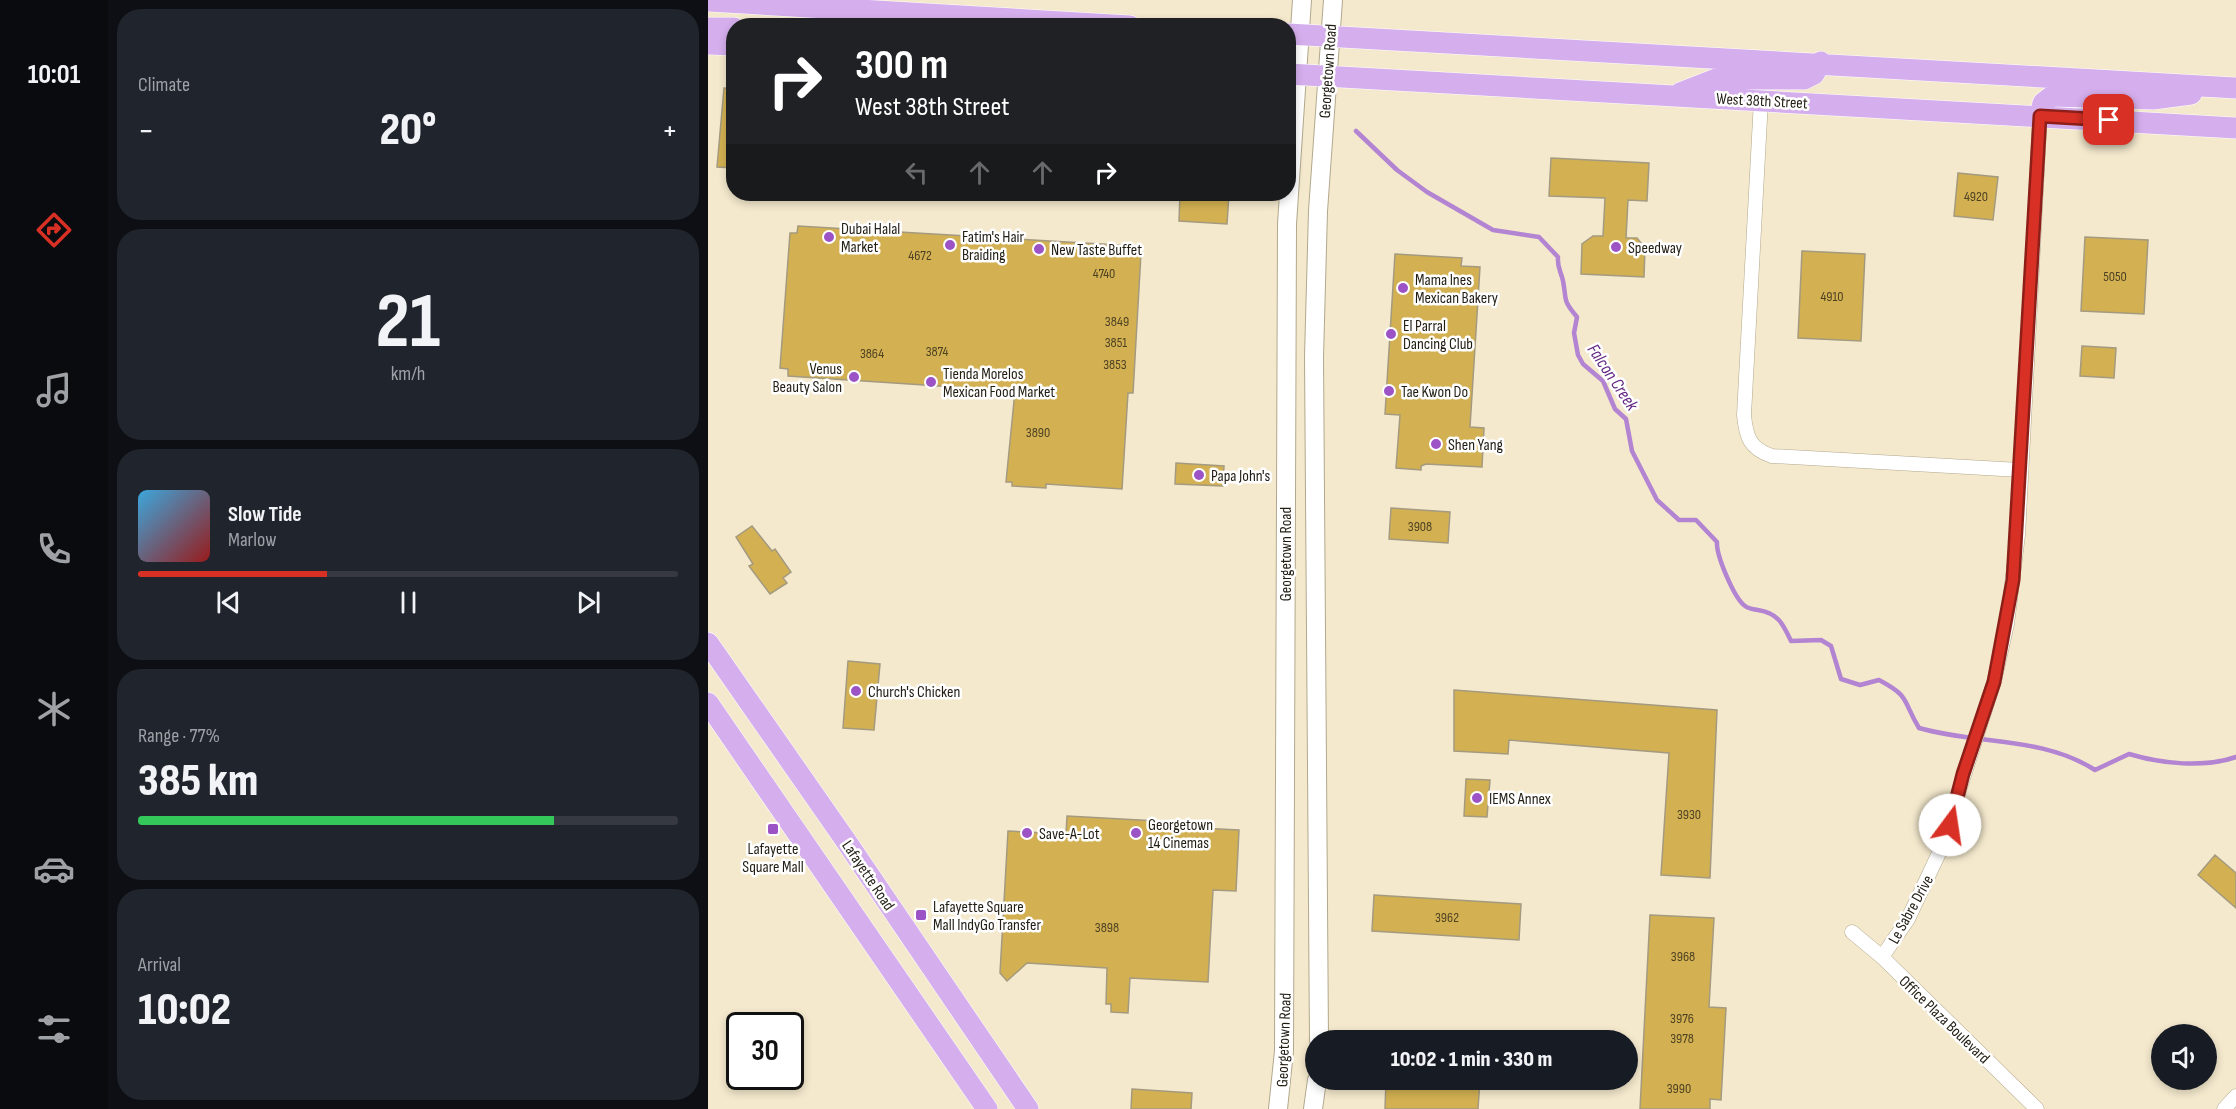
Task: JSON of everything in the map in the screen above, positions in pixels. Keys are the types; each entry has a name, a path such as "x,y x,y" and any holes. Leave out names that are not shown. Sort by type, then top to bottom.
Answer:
{"main road":[{"name":"Georgetown Road","path":"1296,26 1302,0"},
{"name":"Georgetown Road","path":"1319,1030 1314,357 1318,211 1333,0"},
{"path":"708,1 992,18"},
{"path":"814,18 824,8"},
{"path":"953,18 958,16"},
{"path":"708,28 726,28"},
{"path":"1296,34 2236,87"},
{"path":"708,44 726,45"},
{"path":"1674,95 1716,79 1804,79 1814,74 1821,62"},
{"name":"West 38th Street","path":"1296,74 2236,128"},
{"path":"2040,116 2043,103 2052,96 2152,99 2236,87"},
{"name":"Georgetown Road","path":"1278,1109 1284,1051 1289,201"},
{"name":"Lafayette Road","path":"708,644 853,850 1028,1109"},
{"path":"708,704 987,1109"},
{"path":"1313,1109 1316,1090"}],"street":[{"path":"1761,100 1744,415 1750,444 1759,452 1772,456 2020,470"},
{"name":"Le Sabre Drive","path":"1882,957 1900,932 1928,879 1950,825 1963,774 1998,668 2010,602 2018,535 2040,116"},
{"name":"Office Plaza Boulevard","path":"1852,932 1882,957 2037,1109"},
{"path":"2224,1109 2236,1096"}],"building":[{"path":"724,88 726,88 726,168 717,167"},
{"path":"1551,158 1649,163 1647,201 1628,200 1626,238 1637,238 1645,248 1644,277 1581,274 1582,244 1593,236 1603,236 1605,198 1549,196"},
{"path":"1958,173 1998,177 1993,220 1954,216"},
{"path":"1180,201 1229,201 1227,224 1179,221"},
{"path":"798,226 1135,246 1134,253 1141,253 1133,393 1128,393 1122,489 1046,484 1046,488 1012,486 1012,482 1006,482 1015,391 788,376 788,369 780,368 790,233 797,233"},
{"path":"2085,237 2148,240 2144,314 2081,311"},
{"path":"1802,251 1865,254 1861,341 1798,338"},
{"path":"1395,254 1462,258 1461,266 1480,267 1470,427 1484,428 1482,467 1426,464 1421,466 1421,470 1396,468 1400,415 1385,414"},
{"path":"2082,346 2116,348 2114,378 2080,376"},
{"name":"Papa John's","path":"1176,463 1224,466 1223,486 1175,484"},
{"path":"1391,508 1450,512 1448,543 1389,539"},
{"path":"752,526 772,551 775,549 791,572 783,578 787,583 770,594 749,566 753,564 736,537"},
{"name":"Church's Chicken","path":"848,661 880,664 874,730 843,728"},
{"path":"1454,690 1717,710 1710,878 1661,875 1669,753 1509,740 1508,754 1454,751"},
{"name":"IEMS Annex","path":"1466,779 1490,780 1487,817 1464,816"},
{"path":"1067,816 1157,821 1157,826 1239,830 1236,891 1213,890 1208,982 1130,978 1128,1013 1111,1012 1111,1004 1106,1004 1107,968 1027,963 1007,981 1000,973 1008,831 1066,834"},
{"path":"2215,855 2236,873 2236,908 2198,875"},
{"path":"1374,895 1521,904 1519,940 1372,931"},
{"path":"1650,915 1714,918 1709,1007 1726,1008 1721,1100 1710,1099 1710,1109 1640,1109"},
{"path":"1132,1089 1192,1093 1191,1109 1131,1109"},
{"path":"1386,1090 1479,1090 1478,1109 1385,1109"}],"waterway":[{"name":"Falcon Creek","path":"1356,131 1397,170 1427,192 1493,230 1539,237 1558,257 1566,300 1577,317 1574,333 1578,355 1583,364 1603,381 1615,409 1626,419 1632,451 1657,500 1679,520 1696,520 1717,542 1726,576 1745,606 1765,611 1775,617 1791,641 1821,640 1831,646 1841,679 1860,685 1879,680 1889,686 1905,700 1919,728 2053,751 2095,770 2129,754 2155,760 2197,764 2236,757"}],"place":[{"name":"Dubai Halal Market","path":"829,237"},
{"name":"Fatim's Hair Braiding","path":"950,245"},
{"name":"Speedway","path":"1616,247"},
{"name":"New Taste Buffet","path":"1039,249"},
{"name":"Mama Ines Mexican Bakery","path":"1403,288"},
{"name":"El Parral Dancing Club","path":"1391,334"},
{"name":"Venus Beauty Salon","path":"854,377"},
{"name":"Tienda Morelos Mexican Food Market","path":"931,382"},
{"name":"Tae Kwon Do","path":"1389,391"},
{"name":"Shen Yang","path":"1436,444"},
{"name":"Papa John's","path":"1199,475"},
{"name":"Church's Chicken","path":"856,691"},
{"name":"IEMS Annex","path":"1477,798"},
{"name":"Lafayette Square Mall","path":"773,829"},
{"name":"Save-A-Lot","path":"1027,833"},
{"name":"Georgetown 14 Cinemas","path":"1136,833"},
{"name":"Lafayette Square Mall IndyGo Transfer","path":"921,915"}],"route":[{"path":"1950,825 1963,774 1994,682 2007,624 2013,580 2018,535 2040,116 2109,120"}]}
